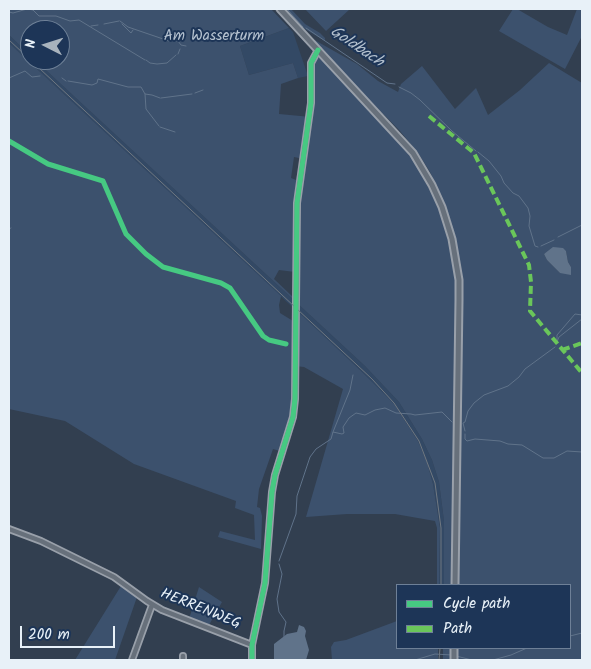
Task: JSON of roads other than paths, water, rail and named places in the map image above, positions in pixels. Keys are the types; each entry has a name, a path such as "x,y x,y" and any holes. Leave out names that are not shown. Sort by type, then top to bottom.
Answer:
{"main road":[{"path":"280,9 413,154 432,185 442,207 452,239 456,254 459,290 455,584"}],"street":[{"path":"252,660 252,645 265,582 272,492 275,475 294,417 297,203 311,103 311,63 318,50"},
{"name":"HERRENWEG","path":"9,529 40,541 114,577 152,605 252,645"},
{"path":"132,660 152,605"}],"waterway":[{"path":"9,12 13,13 27,9"},
{"path":"28,9 33,10 39,16 56,16 70,21 79,20 145,60"},
{"name":"Goldbach","path":"287,9 303,27"},
{"path":"104,24 119,21"},
{"path":"120,21 128,27 169,41"},
{"path":"122,24 131,33 133,30"},
{"path":"91,26 98,25"},
{"name":"Goldbach","path":"306,28 387,83 395,84"},
{"path":"170,40 178,41 181,45 186,46"},
{"path":"178,54 180,49"},
{"path":"146,60 150,63 167,63 176,55"},
{"path":"9,78 25,71 32,77 40,76"},
{"path":"62,78 66,81"},
{"path":"68,81 92,85 97,83 98,79 128,87 141,87 145,94 160,98"},
{"name":"Goldbach","path":"399,87 420,100 476,151"},
{"path":"195,93 203,90"},
{"path":"145,94 146,109 159,126"},
{"path":"161,98 192,94"},
{"path":"160,127 175,132"},
{"name":"Goldbach","path":"478,152 489,161 504,183 513,193 519,196 528,208 530,216 529,226 535,246 538,247"},
{"name":"Goldbach","path":"558,237 582,225"},
{"name":"Goldbach","path":"541,246 554,240"},
{"path":"557,341 557,335 575,314 582,315"},
{"path":"557,342 559,337 582,319"},
{"path":"465,431 463,423 474,403 484,395 508,386 525,369 555,347"},
{"path":"333,432 350,390 353,375"},
{"path":"279,561 296,514 297,496 310,457 316,449 331,439 333,432 344,433 343,427 349,418 356,413 365,415 385,408 396,413 415,415 442,412 452,422"},
{"path":"465,434 467,441 475,439 522,445 543,458 554,458 567,451 582,452"},
{"path":"279,564 282,574 277,599 279,612 286,622 284,638"},
{"path":"571,636 582,633"},
{"path":"493,660 525,649"},
{"path":"415,660 435,654 452,655"},
{"path":"456,656 472,660"}],"railway":[{"path":"9,40 372,379 394,403 419,441 435,483 441,528 441,584"},
{"path":"439,660 440,649"}],"park label":[{"name":"Am Wasserturm","path":"214,37"}]}
